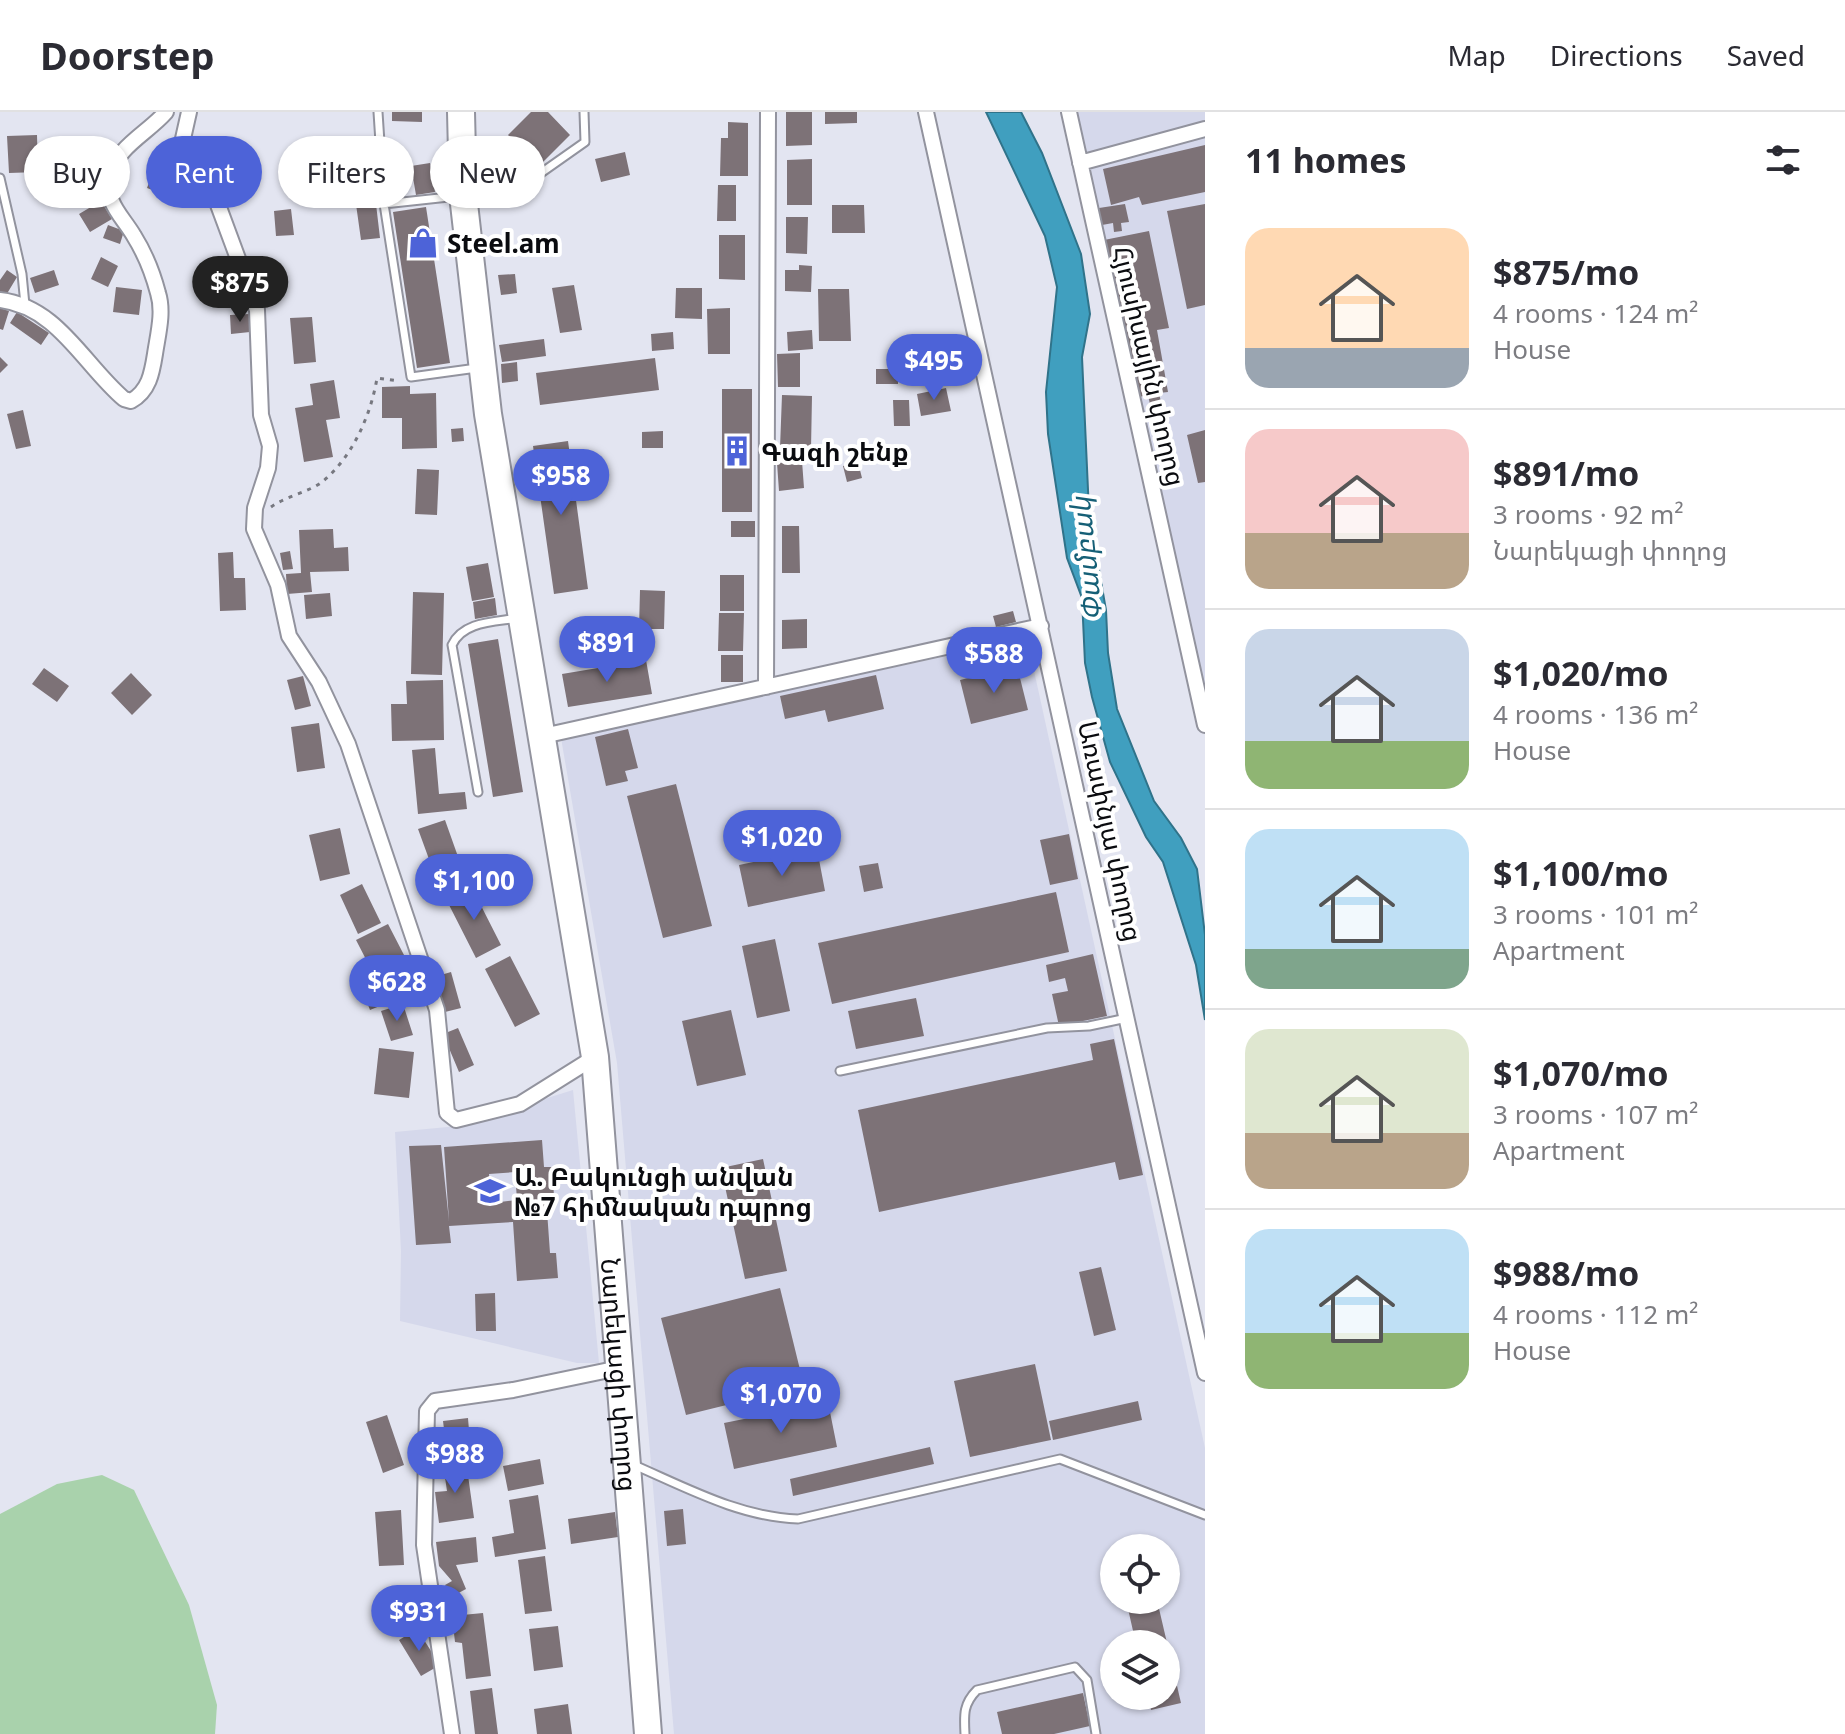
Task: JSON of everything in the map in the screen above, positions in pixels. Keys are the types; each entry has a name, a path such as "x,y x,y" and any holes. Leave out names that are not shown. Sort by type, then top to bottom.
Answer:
{"highway":[{"name":"Նարեկացի փողոց","path":"461,112 461,136"},
{"name":"Նարեկացի փողոց","path":"465,208 483,367 595,1057 648,1734"}],"street":[{"path":"0,300 25,305 62,331 124,399 131,401 147,386 158,334 159,293 136,239 118,217 109,193 118,156 166,112"},
{"path":"189,112 180,152 184,164 217,202 257,310 261,415 270,446 268,468 255,508 254,529 278,585 289,636 319,682 348,744 422,962 437,1010 447,1113 456,1120 520,1104 595,1057"},
{"path":"766,687 768,112"},
{"name":"Առափնյա փողոց","path":"926,112 1205,1373"},
{"name":"Հյուսիսային փողոց","path":"1069,112 1205,725"},
{"path":"1080,163 1205,129"},
{"path":"543,736 1041,626"},
{"path":"452,1734 424,1545 427,1411 435,1401 448,1398 513,1390 619,1368"}],"lane":[{"path":"378,112 380,136"},
{"path":"545,170 585,142 584,112"},
{"path":"0,178 22,274 25,305"},
{"path":"385,208 411,377 483,367"},
{"path":"478,792 452,645 462,631 472,626 524,617"},
{"path":"840,1071 1047,1028 1089,1026 1127,1018"},
{"path":"625,1461 726,1504 768,1518 798,1519 1060,1459 1205,1515"},
{"path":"965,1734 963,1715 967,1700 977,1690 1075,1667 1087,1680 1096,1734"}],"path":[{"path":"281,500 321,483 353,445 374,397 377,378 399,381"}],"shaded area":[{"path":"1073,112 1205,112 1205,704"},
{"path":"1027,639 1205,1448 1205,1734 674,1734 617,1063 561,738"},
{"name":"Ա. Բակունցի անվան №7 հիմնական դպրոց","path":"573,1090 599,1363 577,1363 400,1321 401,1251 395,1132 458,1126"}],"green space":[{"path":"102,1475 134,1490 189,1605 217,1705 215,1734 0,1734 0,1514 57,1484"}],"water":[{"name":"Փամբակ","path":"986,112 1021,112 1042,153 1081,254 1090,314 1082,357 1089,512 1106,610 1108,653 1117,709 1154,801 1181,838 1197,869 1205,935 1205,1020 1196,965 1163,862 1146,837 1110,762 1092,697 1085,663 1082,598 1067,558 1048,434 1046,392 1057,287 1045,236"}],"building":[{"path":"392,112 422,112 422,122 392,121"},
{"path":"531,112 548,112 570,135 545,160 545,136 508,135"},
{"path":"786,112 812,112 812,145 786,146"},
{"path":"825,112 857,112 857,123 825,124"},
{"path":"728,122 748,123 748,176 720,176 721,138 728,138"},
{"path":"37,135 24,136 24,172 9,173 7,136"},
{"path":"1205,145 1205,192 1142,205 1139,197 1111,205 1103,169"},
{"path":"625,152 630,175 601,182 595,159"},
{"path":"812,159 812,205 787,205 787,160"},
{"path":"430,163 430,193 416,195 414,166"},
{"path":"718,185 736,185 736,221 717,221"},
{"path":"1125,204 1129,222 1121,223 1122,231 1114,232 1113,223 1102,225 1099,208"},
{"path":"1205,204 1205,305 1187,309 1167,211"},
{"path":"832,205 864,205 865,233 832,233"},
{"path":"426,207 450,363 417,368 393,212"},
{"path":"89,208 105,208 112,219 90,232 79,214"},
{"path":"357,208 376,208 380,238 361,240"},
{"path":"291,209 294,235 276,236 274,211"},
{"path":"786,217 808,217 807,254 786,253"},
{"path":"108,225 124,231 120,244 103,238"},
{"path":"1149,231 1169,328 1157,330 1168,392 1159,393 1163,411 1152,414 1148,395 1139,397 1104,240"},
{"path":"719,235 745,235 745,280 719,279"},
{"path":"101,257 118,266 108,287 91,279"},
{"path":"799,265 812,266 811,292 785,291 785,270 799,270"},
{"path":"7,270 17,277 5,297 0,293 0,280"},
{"path":"54,270 59,285 35,293 30,278"},
{"path":"515,274 517,293 501,295 498,275"},
{"path":"574,285 582,330 560,333 552,288"},
{"path":"116,287 142,290 139,315 113,312"},
{"path":"676,288 702,288 702,319 675,318"},
{"path":"818,289 849,289 851,341 819,341"},
{"path":"0,308 9,311 3,330 0,329"},
{"path":"730,308 730,354 708,354 707,309"},
{"path":"17,312 49,333 41,345 10,323"},
{"path":"249,314 250,332 231,334 230,315"},
{"path":"312,317 316,362 294,364 290,318"},
{"path":"812,330 813,349 788,351 787,332"},
{"path":"673,332 674,349 652,351 651,334"},
{"path":"544,339 546,356 502,362 499,345"},
{"path":"800,353 800,387 778,387 777,354"},
{"path":"0,357 8,365 0,373"},
{"path":"655,358 659,390 540,405 536,373"},
{"path":"517,362 518,381 502,383 501,364"},
{"path":"876,369 898,369 898,384 876,384"},
{"path":"334,380 340,418 326,420 333,457 304,462 295,408 313,405 310,384"},
{"path":"410,386 410,394 436,393 437,448 402,449 402,418 382,418 382,387"},
{"path":"946,388 951,411 921,416 917,394"},
{"name":"Գազի շենք","path":"722,389 752,389 752,512 722,512"},
{"path":"782,395 812,396 811,449 780,448"},
{"path":"893,400 909,400 910,426 894,426"},
{"path":"23,410 31,446 16,449 7,414"},
{"path":"463,428 464,441 452,442 451,429"},
{"path":"1205,430 1205,482 1198,483 1187,435"},
{"path":"663,431 663,448 642,448 642,432"},
{"path":"568,441 588,589 554,594 533,446"},
{"path":"802,461 804,488 779,491 777,463"},
{"path":"858,462 862,478 847,482 843,466"},
{"path":"417,469 439,470 437,515 415,514"},
{"path":"731,521 755,521 755,537 731,537"},
{"path":"782,526 799,526 800,573 782,573"},
{"path":"333,529 334,548 348,547 349,571 310,572 312,592 287,594 286,574 301,573 299,530"},
{"path":"290,551 293,569 283,570 280,553"},
{"path":"233,552 234,578 245,578 246,610 220,611 218,553"},
{"path":"488,563 494,597 472,601 466,567"},
{"path":"720,575 744,575 744,611 720,611"},
{"path":"640,590 665,591 664,629 639,629"},
{"path":"413,592 444,593 442,675 411,674"},
{"path":"330,593 332,616 306,619 304,595"},
{"path":"495,598 497,615 475,619 473,602"},
{"path":"1013,611 1016,622 996,627 993,616"},
{"path":"719,613 744,613 743,651 718,651"},
{"path":"807,619 807,648 782,649 782,620"},
{"path":"498,639 523,792 493,797 468,644"},
{"path":"721,655 743,655 743,682 721,682"},
{"path":"646,660 652,694 568,707 562,674"},
{"path":"1017,666 1028,710 971,724 960,680"},
{"path":"44,668 69,686 57,702 32,684"},
{"path":"131,673 152,695 132,715 111,693"},
{"path":"876,675 884,709 828,722 825,710 785,719 780,696"},
{"path":"303,676 311,706 295,710 287,680"},
{"path":"443,680 444,740 392,741 391,704 407,704 406,681"},
{"path":"319,723 325,768 297,772 291,727"},
{"path":"628,729 638,768 625,771 628,781 606,786 595,737"},
{"path":"435,748 439,794 465,792 467,809 418,814 412,750"},
{"path":"676,784 712,926 663,938 627,796"},
{"path":"445,820 467,882 441,892 418,829"},
{"path":"340,828 350,874 320,881 309,835"},
{"path":"1069,834 1078,879 1050,885 1040,840"},
{"path":"817,849 825,891 748,907 739,865"},
{"path":"878,863 883,888 864,892 859,866"},
{"path":"362,884 381,923 358,934 340,895"},
{"path":"471,886 501,945 476,958 446,899"},
{"path":"1056,892 1069,952 832,1004 818,943"},
{"path":"388,924 404,955 372,971 356,940"},
{"path":"775,939 790,1011 757,1018 742,946"},
{"path":"1093,954 1107,1016 1059,1026 1052,994 1068,991 1065,978 1049,982 1046,965"},
{"path":"510,956 540,1014 515,1027 485,969"},
{"path":"394,968 404,996 370,1010 359,981"},
{"path":"451,972 461,1008 445,1012 434,977"},
{"path":"916,998 924,1036 856,1049 848,1011"},
{"path":"403,1004 413,1035 391,1041 381,1011"},
{"path":"731,1010 746,1075 697,1086 682,1021"},
{"path":"458,1028 474,1065 459,1072 443,1034"},
{"path":"1114,1039 1143,1175 1119,1180 1115,1162 879,1212 858,1110 1093,1060 1090,1044"},
{"path":"379,1048 414,1052 409,1098 374,1094"},
{"path":"542,1140 544,1167 552,1167 554,1196 546,1197 550,1253 556,1253 558,1278 517,1281 513,1222 449,1226 451,1243 416,1245 409,1146 441,1145 449,1221 444,1147","holes":["515,1172 517,1200 492,1203 489,1174"]},
{"path":"763,1159 787,1271 745,1279 721,1168"},
{"path":"1101,1267 1116,1330 1094,1336 1079,1272"},
{"path":"780,1288 804,1386 686,1415 661,1318"},
{"path":"495,1293 496,1331 476,1331 475,1294"},
{"path":"1035,1364 1051,1440 970,1457 954,1381"},
{"path":"1138,1401 1142,1420 1053,1440 1049,1421"},
{"path":"828,1402 837,1447 734,1469 724,1423"},
{"path":"387,1415 404,1465 383,1473 366,1422"},
{"path":"468,1418 470,1443 446,1445 443,1421"},
{"path":"930,1447 934,1464 793,1496 790,1479"},
{"path":"540,1459 544,1484 508,1491 503,1466"},
{"path":"466,1461 474,1518 439,1523 435,1492 447,1491 443,1464"},
{"path":"538,1495 546,1549 495,1557 492,1537 514,1533 509,1500"},
{"path":"683,1509 686,1544 667,1546 664,1511"},
{"path":"401,1510 404,1565 379,1566 375,1512"},
{"path":"615,1512 618,1537 571,1544 568,1519"},
{"path":"476,1537 478,1562 456,1565 466,1589 451,1597 445,1585 452,1581 439,1566 436,1542"},
{"path":"545,1556 552,1611 525,1614 518,1560"},
{"path":"483,1613 491,1676 466,1679 462,1643 455,1642 452,1616"},
{"path":"1129,1614 1160,1614 1164,1630 1133,1630"},
{"path":"558,1626 563,1667 534,1671 529,1629"},
{"path":"417,1629 440,1665 421,1676 399,1640"},
{"path":"492,1688 498,1734 475,1734 470,1691"},
{"path":"1083,1693 1090,1726 1054,1734 1002,1734 997,1712"},
{"path":"568,1704 572,1734 537,1734 534,1709"}],"place":[{"name":"Steel.am","path":"423,243"},
{"name":"Գազի շենք","path":"737,451"},
{"name":"Ա. Բակունցի անվան №7 հիմնական դպրոց","path":"490,1191"}]}
